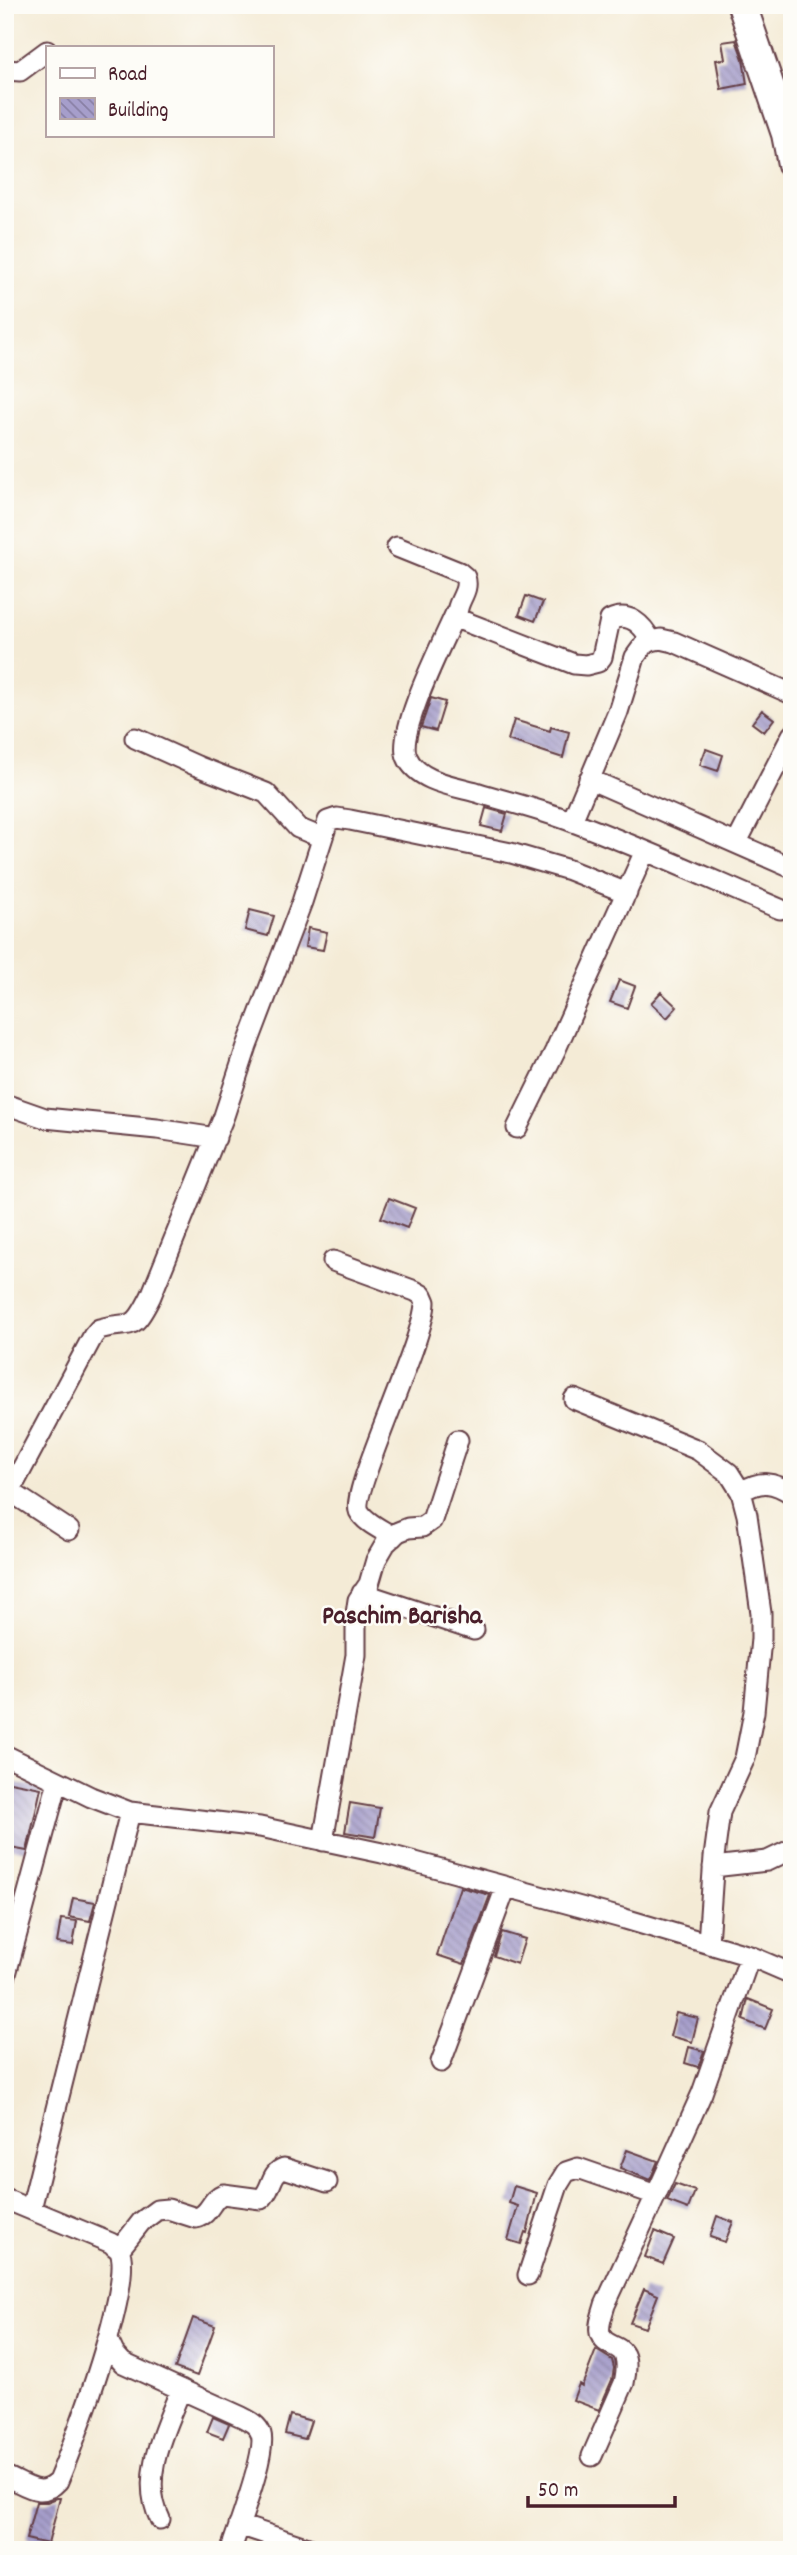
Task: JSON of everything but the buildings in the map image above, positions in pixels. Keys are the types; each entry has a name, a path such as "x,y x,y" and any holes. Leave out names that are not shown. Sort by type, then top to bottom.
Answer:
{"street":[{"path":"742,5 786,134 792,164"},
{"path":"5,70 20,71 46,52"},
{"path":"397,547 459,572 465,577 467,588 417,700 405,754 413,768 423,775 572,821 780,909"},
{"path":"456,612 458,619 464,622 574,664 598,662 602,657 610,620 615,617 628,618 642,626 650,641"},
{"path":"572,821 626,692 635,657 650,641 661,639 674,642 792,694"},
{"path":"737,842 792,735"},
{"path":"135,738 266,793 298,828 322,838"},
{"path":"589,779 792,868"},
{"path":"69,1530 8,1490 93,1336 99,1329 132,1324 141,1317 184,1220 216,1138 247,1046 302,902 328,821 337,818 350,820 511,853 569,870 627,893"},
{"path":"517,1128 645,851"},
{"path":"5,1104 45,1118 158,1129 216,1138"},
{"path":"333,1261 415,1290 422,1295 425,1302 390,1411 359,1492 359,1511 393,1537"},
{"path":"574,1399 698,1450 729,1473 741,1492 747,1515 761,1613 758,1676 745,1758 720,1812 708,1943"},
{"path":"323,1841 356,1655 356,1606 369,1584 381,1549 393,1537 408,1528 428,1525 432,1520 458,1440"},
{"path":"741,1492 761,1483 778,1485 792,1494"},
{"path":"362,1593 474,1630"},
{"path":"5,1755 130,1812 260,1827 420,1863 708,1943 750,1956 792,1974"},
{"path":"5,1978 58,1781"},
{"path":"32,2209 130,1812"},
{"path":"713,1867 767,1861 792,1849"},
{"path":"441,2062 506,1887"},
{"path":"593,2456 624,2383 627,2360 622,2351 603,2338 600,2332 605,2305 702,2093 750,1956"},
{"path":"5,2476 43,2491 51,2489 58,2481 108,2340 121,2271 119,2250 151,2213 162,2208 196,2218 208,2212 213,2201 223,2194 261,2199 266,2194 274,2174 284,2168 327,2182"},
{"path":"528,2275 558,2185 566,2172 578,2168 656,2195"},
{"path":"5,2199 111,2244 119,2250"},
{"path":"108,2340 123,2363 254,2423 261,2431 261,2453 231,2550"},
{"path":"160,2519 151,2495 155,2458 181,2389"},
{"path":"239,2525 314,2550"}],"district":[{"name":"Paschim Barisha","path":"402,1614"}]}
